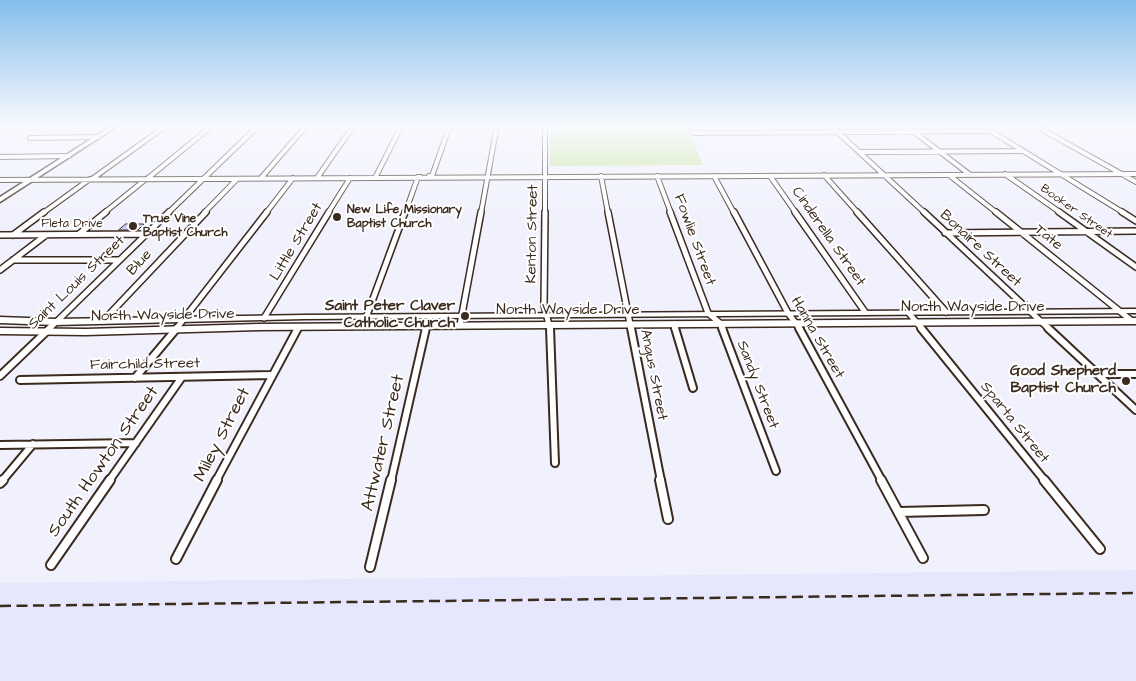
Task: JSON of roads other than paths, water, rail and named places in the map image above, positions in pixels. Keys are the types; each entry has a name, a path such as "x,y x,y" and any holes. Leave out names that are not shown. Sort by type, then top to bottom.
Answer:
{"main road":[{"path":"0,200 68,157"},
{"name":"North Wayside Drive","path":"0,320 55,322 546,314 1136,311"},
{"path":"298,327 304,317"},
{"name":"North Wayside Drive","path":"0,331 173,331 363,326 1134,321"}],"street":[{"path":"13,235 122,157"},
{"path":"79,234 174,157"},
{"name":"Saint Louis Street","path":"0,376 226,157"},
{"path":"261,178 279,157"},
{"path":"317,178 332,157"},
{"path":"375,178 386,157"},
{"path":"418,178 432,176 439,157"},
{"path":"460,326 491,157"},
{"name":"Kenton Street","path":"546,157 544,305 550,325 555,463"},
{"name":"Bonaire Street","path":"864,157 1136,410"},
{"path":"946,157 969,174"},
{"path":"1031,157 1136,222"},
{"path":"1090,157 1136,182"},
{"name":"Booker Street","path":"1005,174 1136,267"},
{"path":"0,180 1136,174"},
{"path":"824,175 946,312"},
{"name":"Tate","path":"949,175 1134,321"},
{"name":"Angus Street","path":"601,176 668,519"},
{"name":"Fowlie Street","path":"657,176 708,313"},
{"name":"Hanna Street","path":"714,176 788,313 797,323 923,558"},
{"name":"Cinderella Street","path":"770,176 865,312"},
{"path":"135,378 293,178"},
{"name":"Little Street","path":"264,318 350,178"},
{"path":"363,326 418,178"},
{"name":"Blue","path":"103,321 237,179"},
{"path":"945,233 1136,231"},
{"path":"0,270 46,234"},
{"name":"Fleta Drive","path":"0,235 145,234"},
{"path":"13,260 118,260"},
{"name":"Sparta Street","path":"908,312 1100,549"},
{"name":"Sandy Street","path":"708,313 721,324 776,471"},
{"path":"674,324 693,388"},
{"name":"Attwater Street","path":"370,567 426,326"},
{"name":"Miley Street","path":"176,559 271,375 298,327"},
{"path":"1099,374 1136,374"},
{"name":"Fairchild Street","path":"20,380 271,375"},
{"name":"South Howton Street","path":"51,565 182,377"},
{"path":"0,445 136,443"},
{"path":"0,483 34,444"},
{"path":"898,512 984,510"}],"railway":[{"path":"0,606 1136,593"}],"place":[{"name":"New Life Missionary Baptist Church","path":"337,217"},
{"name":"True Vine Baptist Church","path":"133,226"},
{"name":"Saint Peter Claver Catholic Church","path":"465,316"},
{"name":"Good Shepherd Baptist Church","path":"1126,381"}]}
